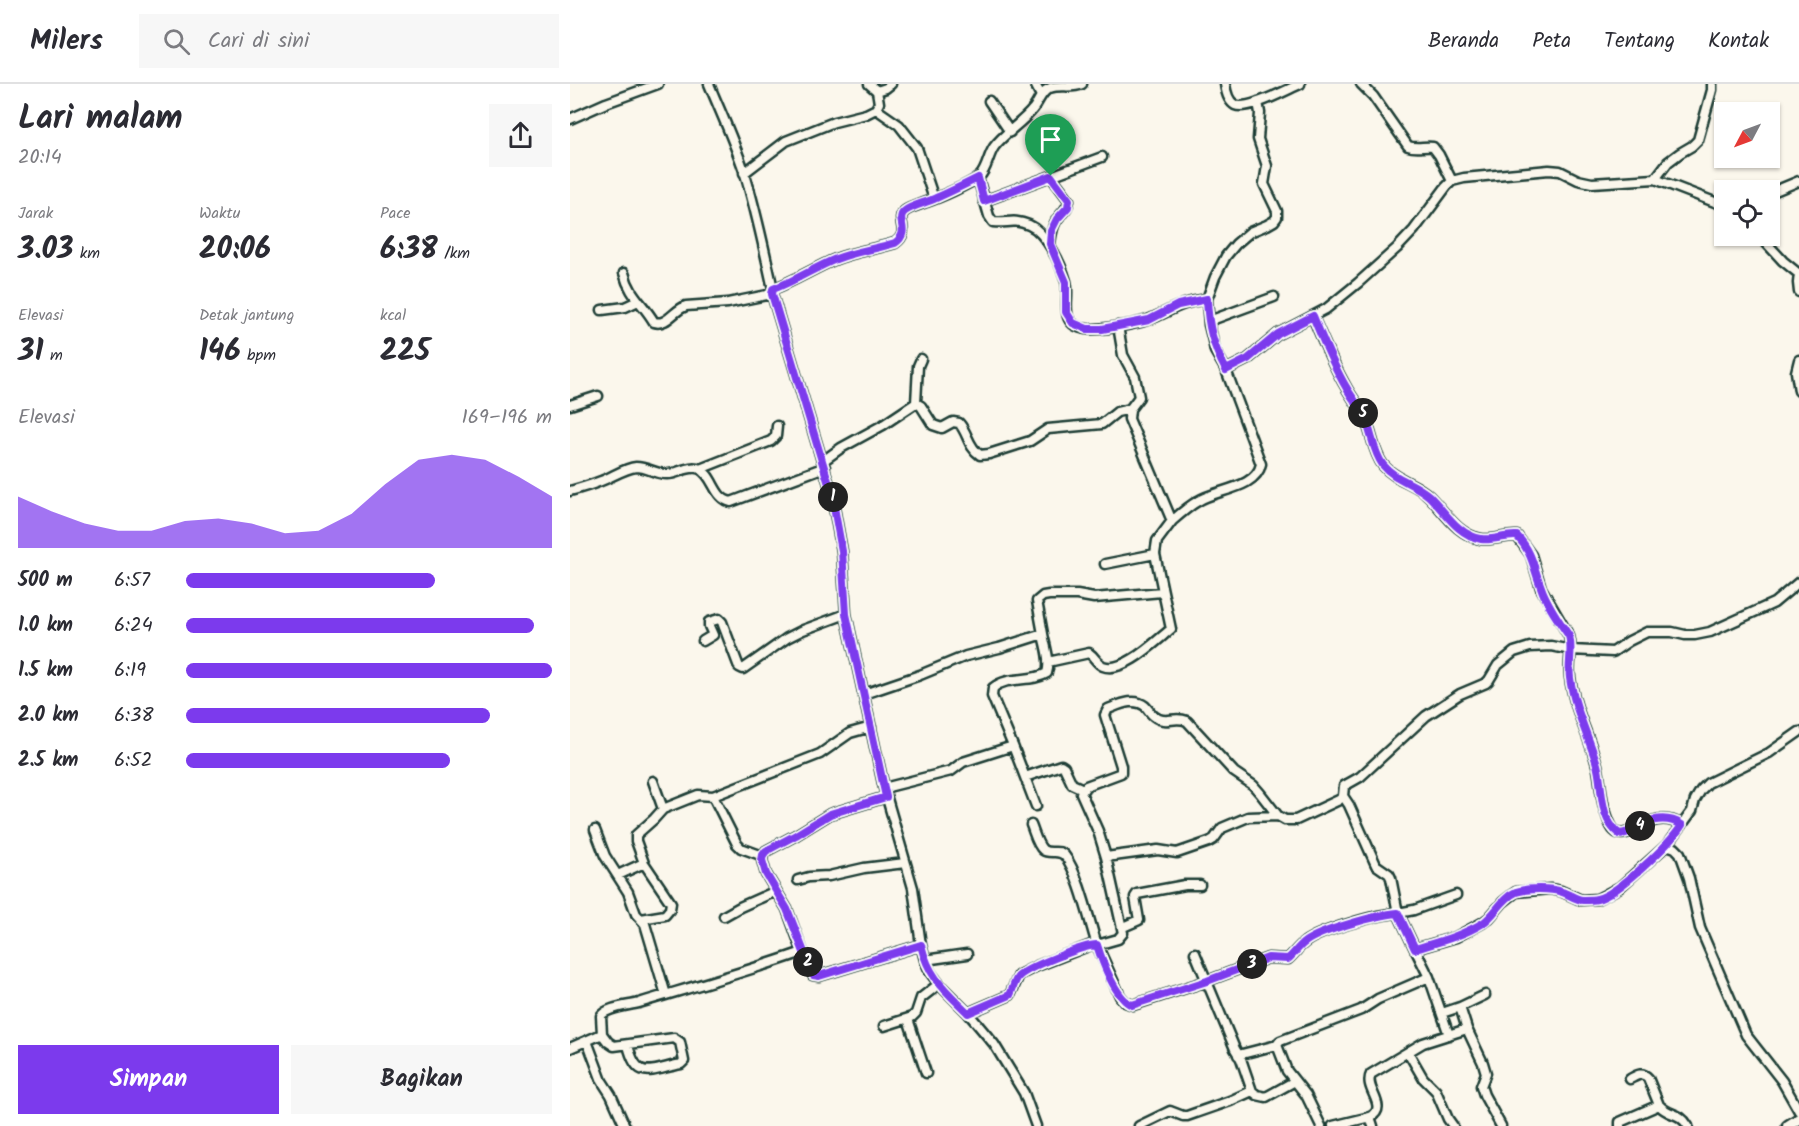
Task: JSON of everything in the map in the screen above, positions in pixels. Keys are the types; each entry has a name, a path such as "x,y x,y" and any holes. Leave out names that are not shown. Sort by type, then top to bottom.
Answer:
{"main road":[{"path":"1788,1126 1799,1119"}],"street":[{"path":"570,119 658,84"},
{"path":"709,84 744,173 762,236 772,291 831,491 840,540 846,614 885,792 913,888 925,960 939,984 994,1044 1012,1071 1036,1126"},
{"path":"744,173 786,141 834,122 876,110 879,103 877,91 869,84"},
{"path":"877,91 891,84"},
{"path":"1035,84 1041,96"},
{"path":"624,273 627,284 638,301 646,307 654,322 660,324 686,306 728,303 772,291 850,253 895,243 904,234 902,214 906,210 978,178 992,149 1032,111 1041,96 1051,88 1076,87 1082,84"},
{"path":"1225,84 1227,96 1233,104 1238,106 1258,102 1300,84"},
{"path":"1361,84 1373,96 1408,146 1414,149 1424,146 1433,147 1452,181"},
{"path":"1655,179 1668,162 1698,140 1712,84"},
{"path":"989,101 1010,132"},
{"path":"1048,662 1089,653 1093,655 1097,663 1105,667 1119,665 1132,659 1172,629 1155,554 1157,541 1172,521 1199,501 1214,493 1242,484 1252,479 1260,471 1261,464 1226,370 1215,351 1207,299 1226,256 1236,244 1250,232 1267,225 1277,217 1277,211 1264,184 1267,166 1258,139 1260,113 1258,102"},
{"path":"876,110 899,125 917,148 934,199"},
{"path":"984,201 1102,157"},
{"path":"1226,370 1248,359 1278,334 1336,301 1397,248 1452,181 1549,170 1560,171 1578,180 1592,183 1655,179 1714,202"},
{"path":"1050,244 1051,231 1057,219 1068,207 1069,200 1051,176"},
{"path":"978,178 989,216 993,222 1016,221 1031,225 1039,230 1050,244 1066,282 1066,312 1069,319 1078,326 1087,329 1102,329 1149,320 1178,305 1207,299"},
{"path":"1780,189 1799,181"},
{"path":"1769,246 1799,274 1799,292"},
{"path":"1209,321 1274,297"},
{"path":"602,310 625,307 638,301"},
{"path":"1313,316 1346,386 1370,428 1377,455 1388,470 1429,495 1441,511 1468,534 1480,539 1517,536 1531,555 1541,588 1569,636 1571,650 1569,676 1576,707 1597,763 1601,800 1610,824 1619,834 1631,832 1647,822 1671,819 1682,825"},
{"path":"1118,326 1124,355 1135,377 1139,397 1130,409 1129,419 1172,521"},
{"path":"916,403 918,366 921,359"},
{"path":"1799,360 1796,372 1799,391"},
{"path":"570,405 598,396"},
{"path":"916,403 921,406 933,425 942,428 953,422 959,423 971,447 980,455 1030,441 1048,429 1102,424 1117,412 1130,409"},
{"path":"570,491 600,482 634,467 645,468 658,474 669,474 693,467 700,469 724,501 730,502 824,464 832,454 884,425 916,403"},
{"path":"700,469 771,441 776,436 777,426"},
{"path":"1105,564 1155,554"},
{"path":"1449,1035 1429,977 1398,913 1389,874 1376,865 1343,796 1344,786 1360,777 1415,724 1460,694 1486,683 1498,664 1514,652 1530,647 1551,646 1571,650 1613,652 1647,632 1695,635 1710,632 1768,606 1799,582"},
{"path":"1036,806 992,696 996,685 1017,679 1043,676 1047,673 1048,662 1037,601 1043,596 1094,598 1162,592"},
{"path":"704,641 713,635 709,626 710,622 719,619 739,667 743,669 787,638 846,614"},
{"path":"864,694 966,656 1043,634"},
{"path":"968,1013 1010,995 1019,975 1086,946 1121,937 1124,933 1106,857 1098,831 1081,793 1086,786 1121,773 1121,766 1105,715 1108,709 1128,702 1137,702 1146,706 1152,716 1161,720 1179,718 1187,721 1234,772 1253,785 1278,816 1285,820 1296,820 1343,796"},
{"path":"641,919 665,915 670,909 670,903 644,863 636,841 636,835 663,809 698,795 713,796 820,754 850,733 871,727"},
{"path":"1415,949 1456,937 1482,923 1516,892 1550,889 1581,900 1597,899 1620,887 1667,845 1692,811 1701,790 1708,783 1769,753 1799,732"},
{"path":"921,945 819,976 813,975 787,909 766,874 763,855 766,851 830,814 885,792 951,771 963,762 1013,747"},
{"path":"1025,777 1061,765 1072,784 1083,789"},
{"path":"654,781 663,809"},
{"path":"713,796 737,844 741,848 763,855"},
{"path":"1106,857 1158,850 1177,852 1209,842 1222,828 1231,823 1248,817 1278,816"},
{"path":"1031,825 1040,846 1049,852 1064,854 1071,867 1097,945 1116,988 1125,1002 1132,1005 1207,981 1268,958 1288,959 1304,942 1323,932 1387,913 1414,910 1456,895"},
{"path":"595,830 605,856 628,892 636,914 648,932 666,995"},
{"path":"1667,845 1680,853 1689,878 1700,928 1746,1035 1782,1081 1799,1112"},
{"path":"618,875 644,863"},
{"path":"798,880 905,863"},
{"path":"1123,927 1139,920 1135,897 1137,894 1185,885 1200,885"},
{"path":"724,916 776,891"},
{"path":"628,1045 636,1067 643,1071 681,1064 684,1061 680,1041 674,1038 614,1046 602,1034 601,1016 603,1012 804,953"},
{"path":"1195,953 1252,1091 1266,1097 1294,1081"},
{"path":"925,960 967,954"},
{"path":"1238,1055 1277,1045 1280,1041 1361,1010 1378,999 1429,977"},
{"path":"884,1026 908,1019 916,1013 921,998 939,984"},
{"path":"1442,1013 1485,995"},
{"path":"1460,1007 1486,1073 1482,1083 1484,1095 1501,1126"},
{"path":"908,1019 926,1073"},
{"path":"1333,1126 1372,1122 1378,1111 1368,1080 1371,1074 1423,1043 1467,1029"},
{"path":"570,1048 602,1034"},
{"path":"587,1041 602,1081 625,1126"},
{"path":"1277,1045 1287,1071 1306,1095 1321,1126"},
{"path":"1408,1052 1424,1078 1436,1091 1448,1119 1454,1126"},
{"path":"1630,1080 1641,1074 1645,1075 1659,1106 1667,1112 1680,1116 1688,1126"},
{"path":"1139,1126 1170,1111 1187,1116 1252,1091"},
{"path":"1620,1126 1620,1122 1659,1106"}],"route":[{"path":"1051,176 1069,200 1068,207 1057,219 1051,231 1050,244 1066,282 1066,312 1073,323 1087,329 1102,329 1149,320 1178,305 1207,299 1209,325 1215,351 1226,370 1260,351 1278,334 1313,316 1327,349 1370,428 1377,455 1388,470 1429,495 1454,524 1468,534 1480,539 1517,536 1524,544 1531,555 1541,588 1569,636 1571,644 1569,676 1576,707 1597,763 1601,800 1610,824 1619,834 1631,832 1647,822 1661,820 1671,819 1682,825 1667,845 1620,887 1597,899 1590,900 1581,900 1550,889 1516,892 1482,923 1456,937 1415,949 1398,913 1387,913 1323,932 1304,942 1288,959 1268,958 1207,981 1132,1005 1120,996 1097,945 1086,946 1019,975 1010,995 968,1013 930,972 921,945 859,965 819,976 813,975 787,909 766,874 763,855 766,851 830,814 886,797 846,614 842,551 831,491 772,294 773,289 850,253 895,243 904,234 901,219 906,210 978,178 984,201 1051,176"}]}
